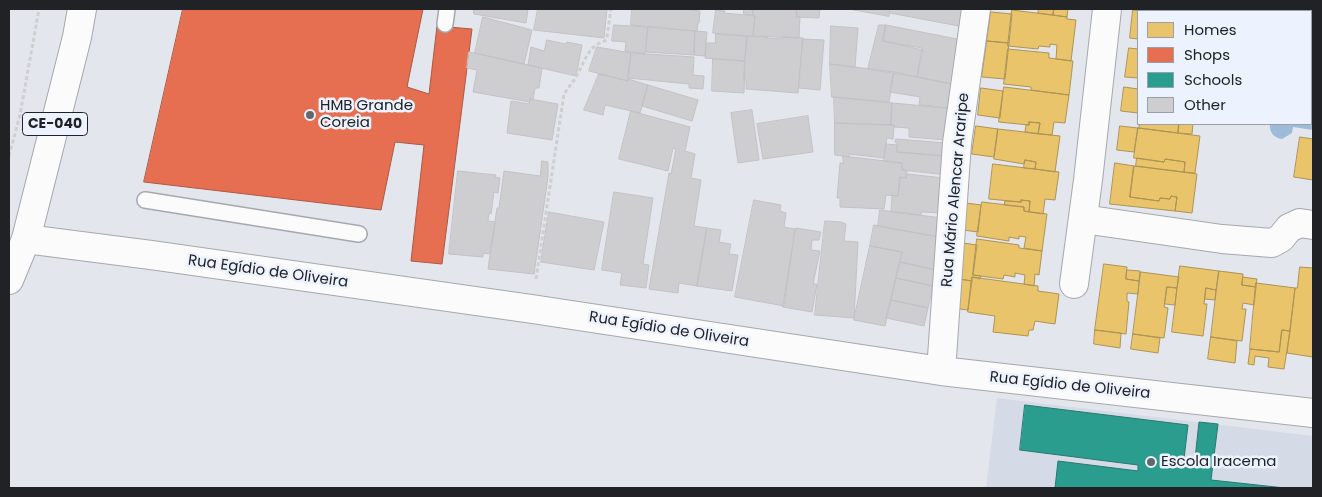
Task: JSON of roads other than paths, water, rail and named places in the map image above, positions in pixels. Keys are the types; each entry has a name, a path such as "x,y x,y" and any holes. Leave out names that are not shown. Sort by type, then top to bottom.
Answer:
{"main road":[{"name":"CE-040","path":"9,280 26,239 77,37 82,9"},
{"name":"Rua Mário Alencar Araripe","path":"941,371 957,143 976,9"},
{"path":"1074,284 1107,9"},
{"path":"1083,219 1222,239 1272,243 1281,238 1289,228 1300,223 1313,225"},
{"name":"Rua Egídio de Oliveira","path":"26,239 532,309 941,371 1313,413"}],"lane":[{"path":"146,200 359,234"}],"water":[{"path":"1313,107 1313,130 1293,127 1292,133 1282,139 1270,130 1270,125 1312,125"}],"place":[{"name":"HMB Grande Coreia","path":"310,115"},
{"name":"Escola Iracema","path":"1151,462"}]}
